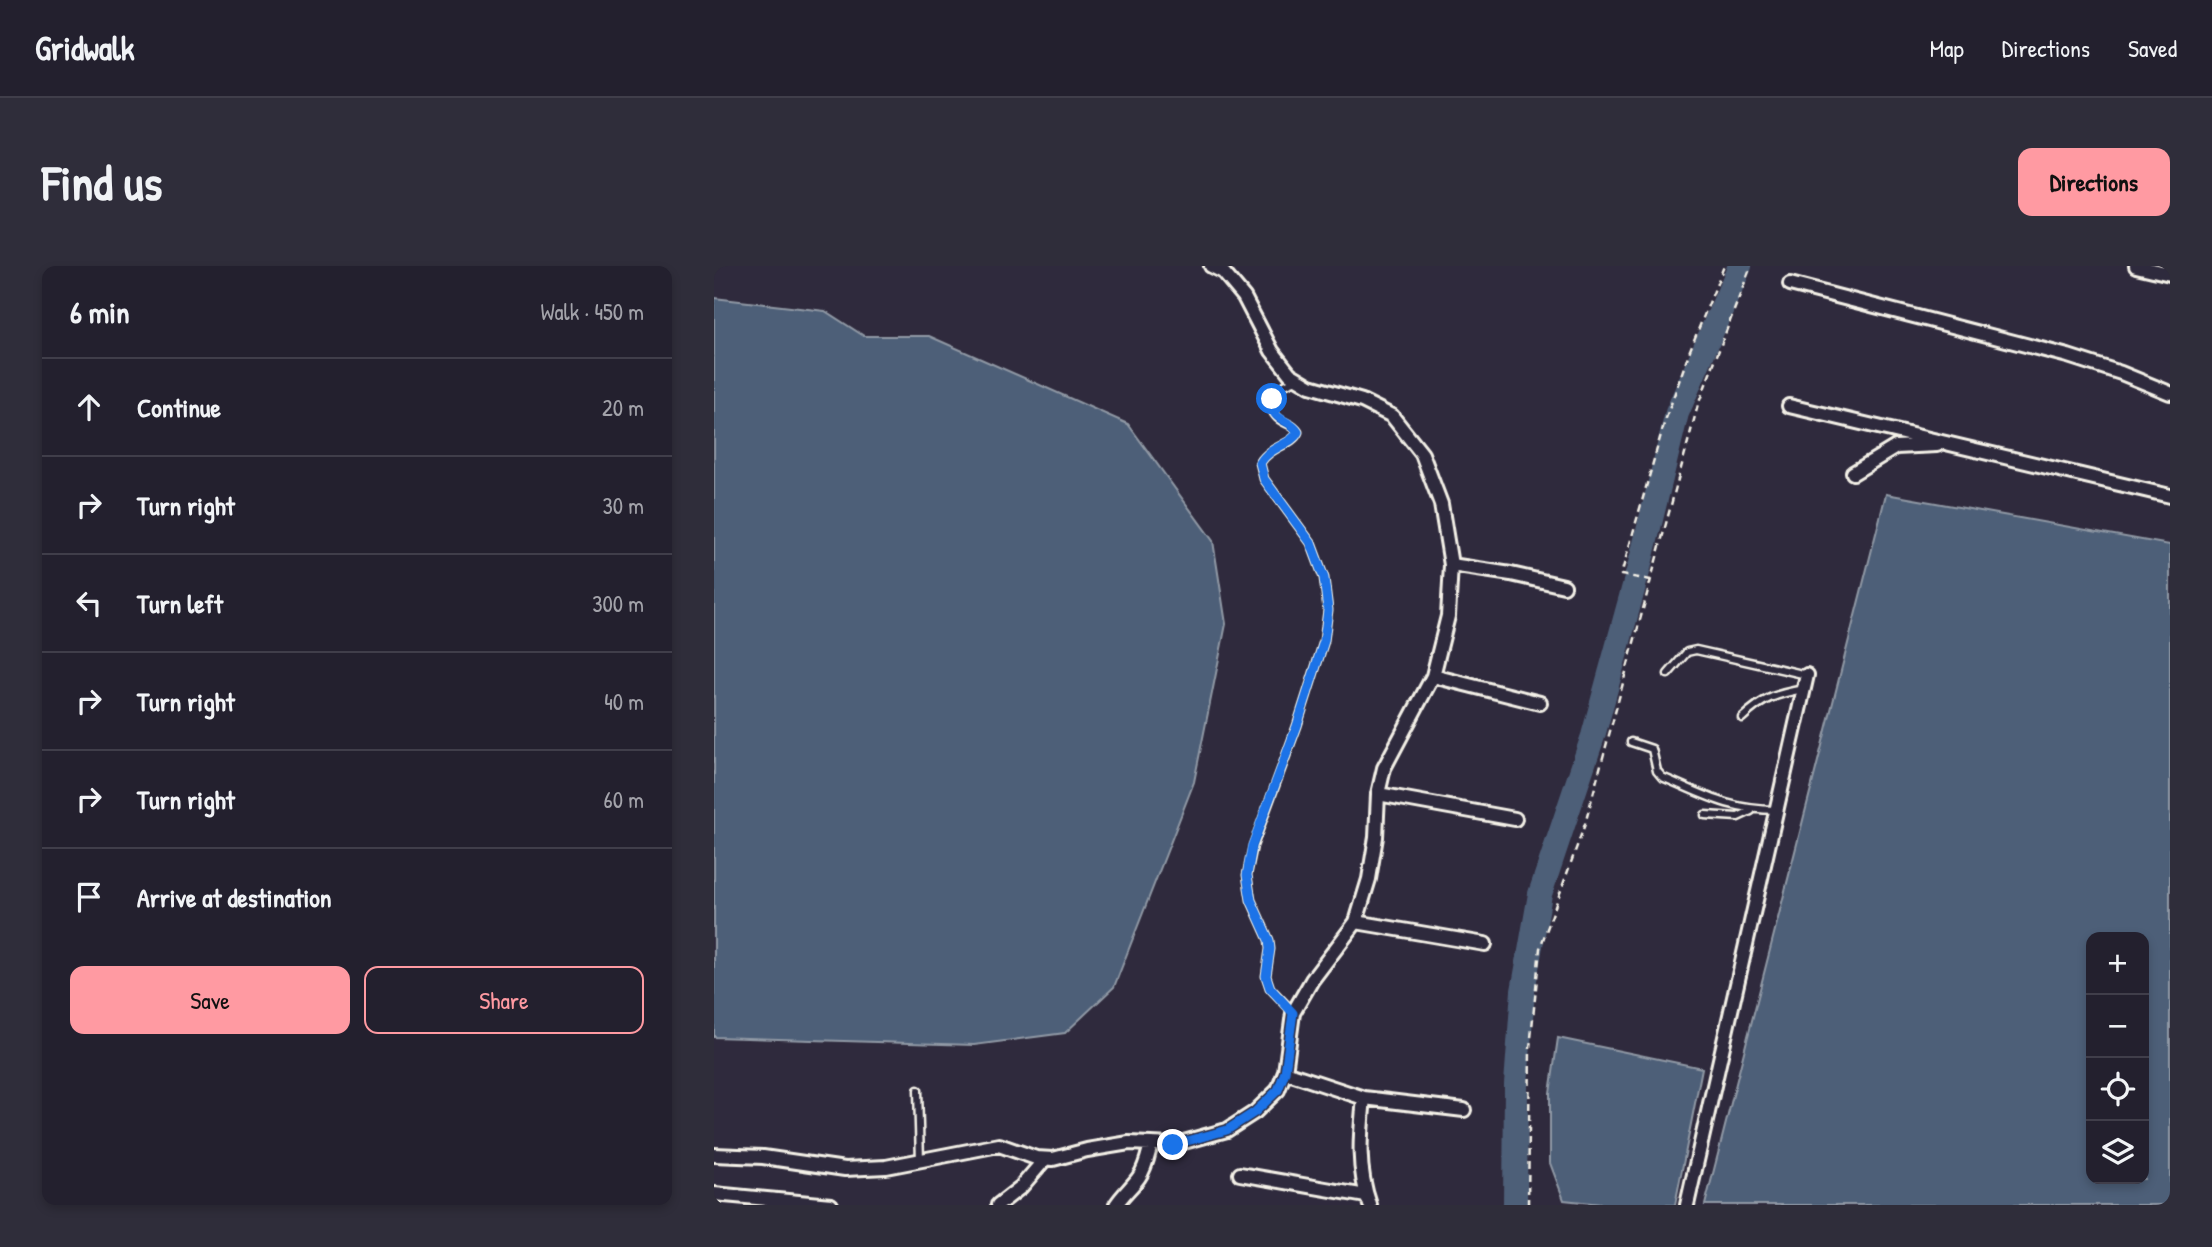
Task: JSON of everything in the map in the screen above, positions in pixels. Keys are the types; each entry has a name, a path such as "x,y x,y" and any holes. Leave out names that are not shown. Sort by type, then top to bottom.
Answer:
{"street":[{"path":"714,1155 763,1157 845,1169 886,1167 999,1145 1045,1159 1129,1143 1173,1145 1227,1130 1255,1112 1278,1090 1285,1072 1293,1013 1312,980 1356,922 1369,879 1376,837 1378,794 1384,768 1433,676 1448,616 1451,565 1441,504 1422,454 1392,416 1362,401 1297,380 1272,351 1244,298 1223,272 1211,266"},
{"path":"2136,266 2170,274"},
{"path":"1790,284 2042,349 2122,373 2170,393"},
{"path":"1789,406 2170,496"},
{"path":"1853,473 1896,447 1951,444"},
{"path":"1451,565 1511,574 1564,586"},
{"path":"1686,1205 1807,675"},
{"path":"1433,676 1540,703"},
{"path":"1378,794 1515,819"},
{"path":"1356,922 1485,944"},
{"path":"1285,1072 1364,1098 1464,1110"},
{"path":"1240,1174 1368,1200 1361,1179 1360,1145 1364,1098"},
{"path":"1116,1205 1139,1177 1152,1144"},
{"path":"998,1205 1021,1187 1045,1159"},
{"path":"714,1194 831,1205"}],"lane":[{"path":"1293,1013 1270,988 1266,976 1269,940 1251,900 1247,875 1252,846 1297,726 1324,641 1328,610 1324,578 1311,543 1264,479 1260,463 1266,454 1296,438 1298,432 1295,426 1276,416 1271,404 1273,395 1282,384 1297,380"},
{"path":"1668,674 1687,652 1696,650 1807,675"},
{"path":"1742,718 1770,696 1804,689"},
{"path":"1631,742 1652,749 1657,771 1662,778 1724,804 1753,810 1777,810"},
{"path":"1705,815 1738,817 1753,810"},
{"path":"918,1090 920,1161"}],"path":[{"path":"1651,580 1620,575 1664,424 1724,266"},
{"path":"1528,1205 1530,1048 1540,948 1585,824 1698,405 1751,266"}],"water":[{"path":"714,298 825,311 864,336 929,336 1128,424 1213,541 1226,624 1194,782 1114,987 1065,1033 974,1045 714,1037"},
{"path":"1886,494 2170,545 2170,1205 1705,1205"},
{"path":"1558,1038 1702,1068 1675,1205 1610,1205 1564,1200 1550,1163 1550,1093"}],"waterway":[{"path":"1515,1205 1516,1084 1523,991 1540,894 1593,736 1640,564 1677,413 1740,266"}],"route":[{"path":"1173,1145 1227,1130 1255,1112 1278,1090 1285,1072 1293,1013 1270,988 1266,976 1269,940 1251,900 1247,875 1252,846 1297,726 1324,641 1328,610 1324,578 1311,543 1264,479 1260,463 1266,454 1296,438 1298,432 1295,426 1276,416 1271,404 1272,399"}]}
